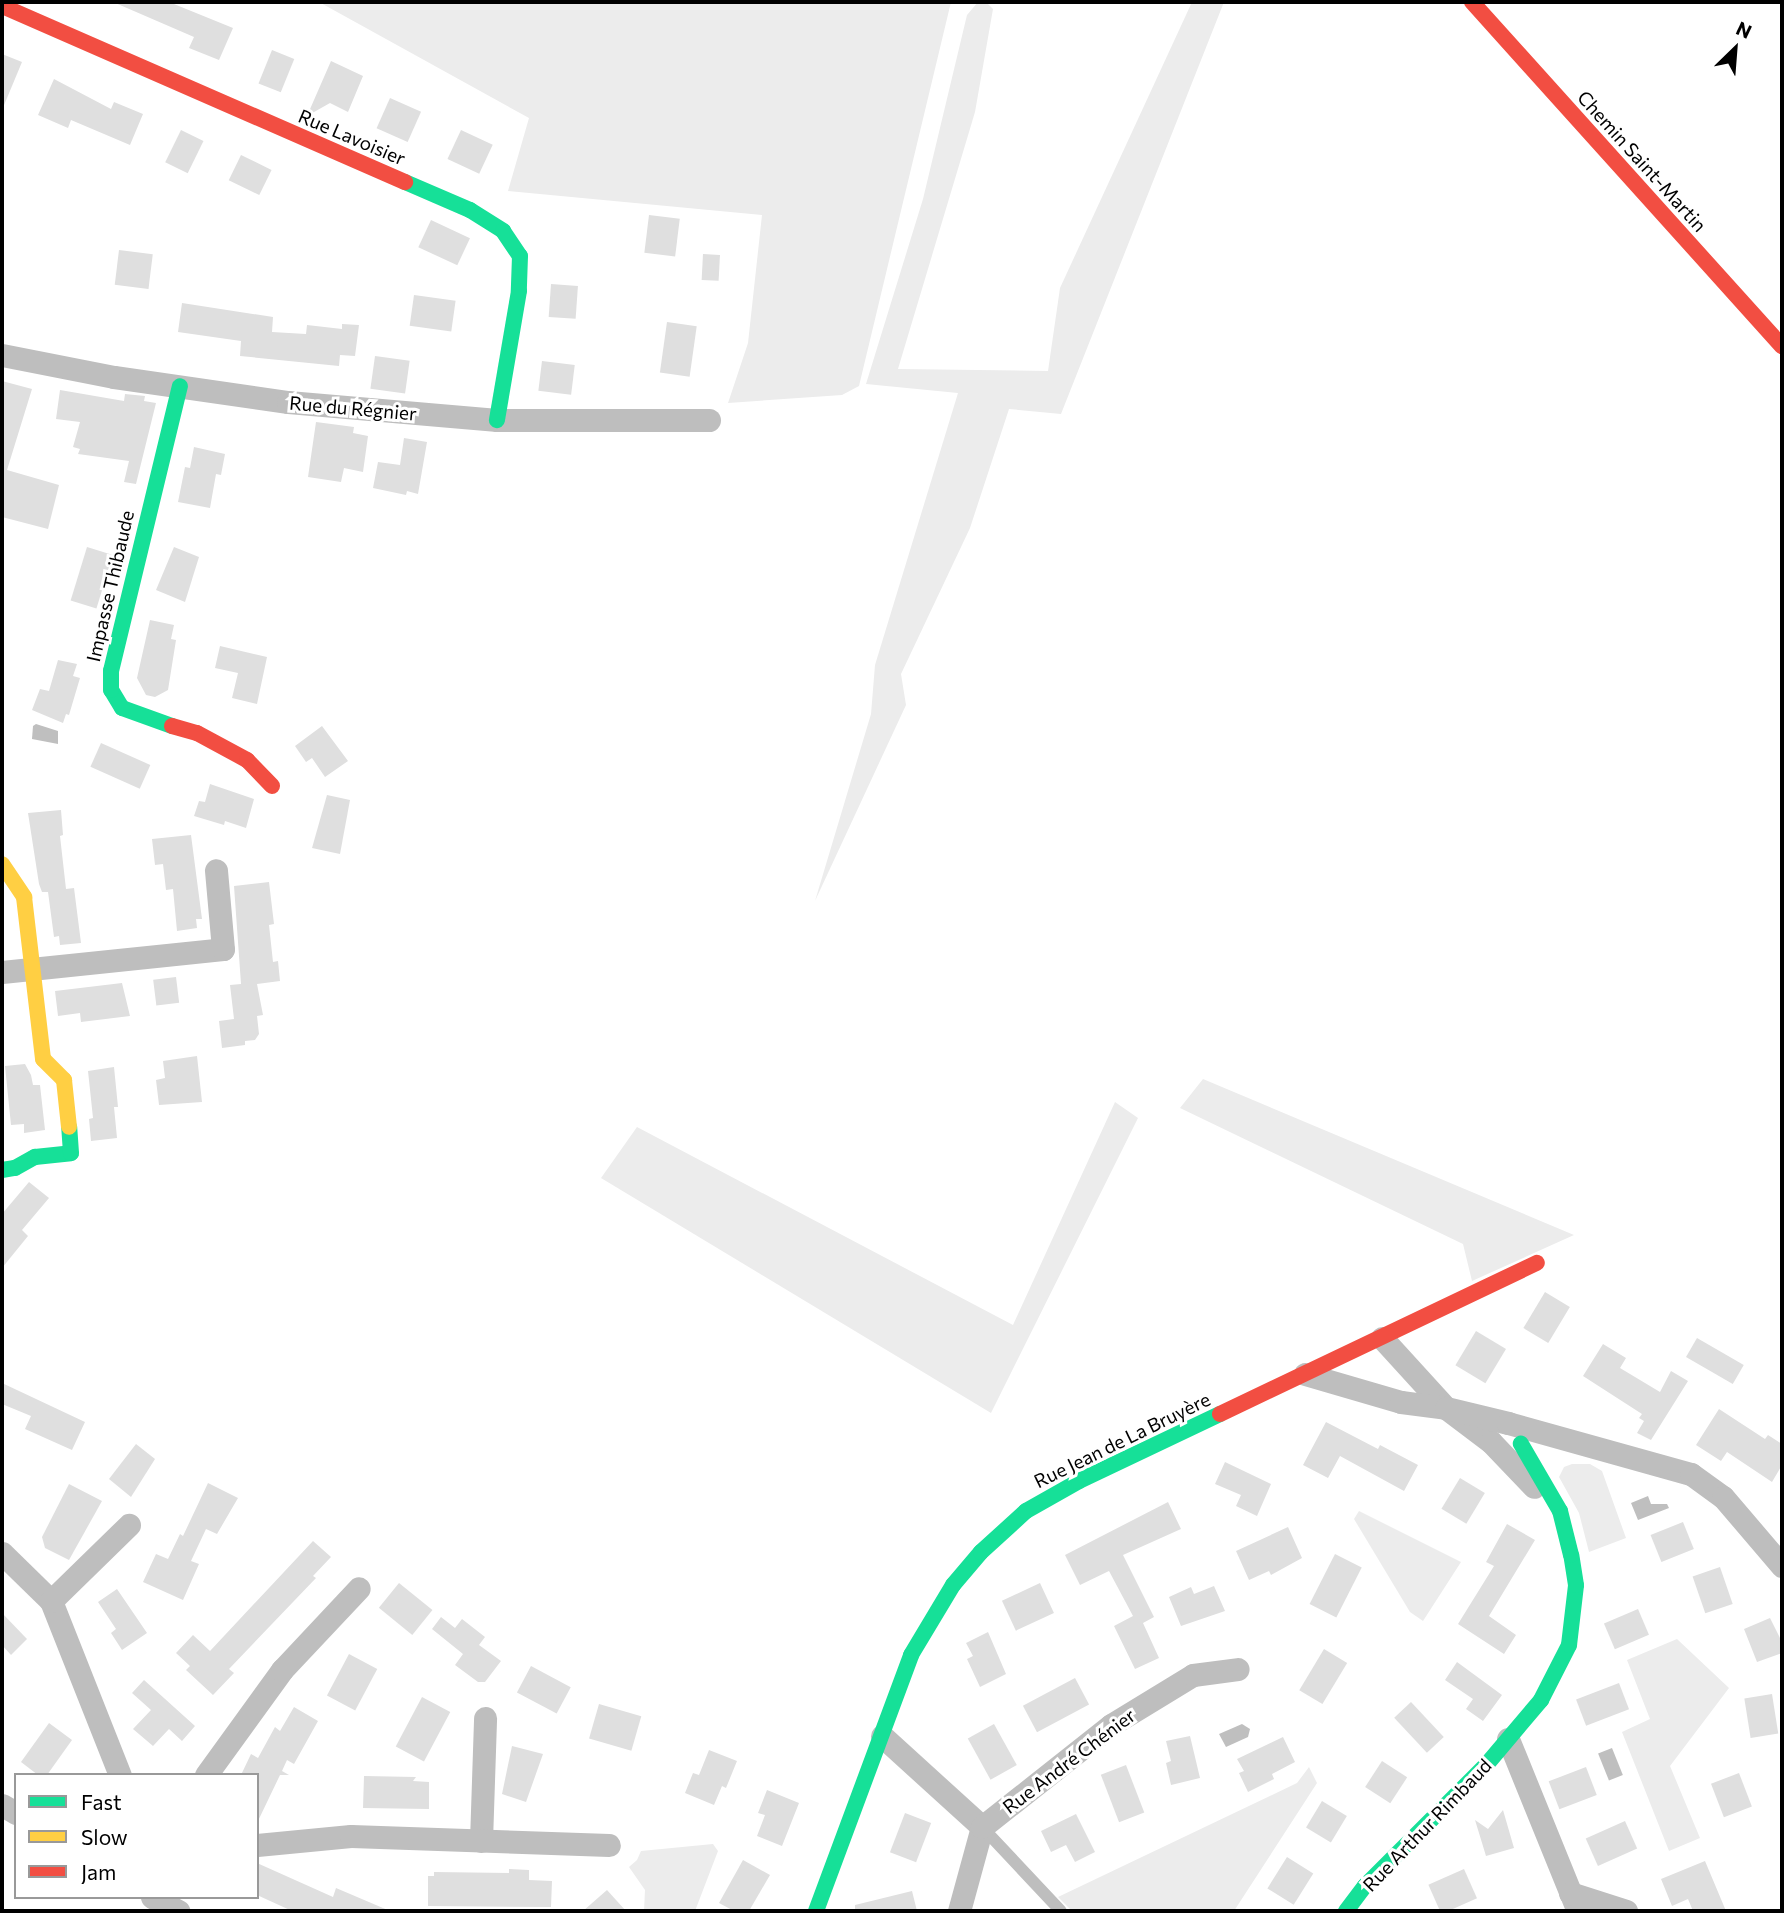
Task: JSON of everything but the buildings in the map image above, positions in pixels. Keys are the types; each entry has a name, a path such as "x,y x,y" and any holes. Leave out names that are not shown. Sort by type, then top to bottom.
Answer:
{"street":[{"name":"Chemin Saint-Martin","path":"1472,2 1751,315 1782,346"},
{"name":"Rue Lavoisier","path":"2,6 470,210 503,231 520,256 519,291 497,421"},
{"name":"Rue du Régnier","path":"2,355 288,402 497,421 709,420"},
{"name":"Impasse Thibaude","path":"180,386 111,671 111,691 122,708 143,718 197,733 247,760 272,786"},
{"path":"2,864 24,897 43,1059 64,1080 71,1153 35,1157 6,1174"},
{"path":"2,972 223,949 216,870"},
{"name":"Rue Jean de La Bruyère","path":"816,1911 911,1655 953,1585 981,1552 1026,1511 1079,1481 1537,1263"},
{"name":"Rue Arthur Rimbaud","path":"1346,1911 1365,1886 1508,1739 1541,1700 1569,1645 1576,1585 1571,1555 1531,1482 1517,1442 1446,1409 1382,1338"},
{"name":"Rue Arthur Rimbaud","path":"1305,1374 1401,1402 1446,1409 1517,1442 1691,1474 1723,1497 1782,1566"},
{"path":"51,1601 129,1525"},
{"path":"2,1553 51,1601 119,1773"},
{"path":"207,1773 282,1670 359,1588"},
{"name":"Rue André Chénier","path":"982,1827 1111,1725 1193,1675 1238,1669"},
{"path":"481,1841 485,1718"},
{"path":"882,1736 982,1827 959,1911"},
{"name":"Rue Arthur Rimbaud","path":"1508,1739 1574,1902 1626,1911"},
{"path":"259,1845 351,1836 609,1845"}],"lane":[{"path":"982,1827 1061,1911"}],"shaded area":[{"path":"319,2 951,2 859,386 842,395 728,403 748,343 762,215 508,191 529,118"},
{"path":"978,2 986,2 993,9 975,112 898,369 1048,371 1060,288 1192,2 1224,2 1061,414 1009,409 970,528 901,674 906,705 815,901 871,714 875,665 958,393 866,384 923,199 967,15"},
{"path":"36,724 58,731 58,744 32,739 33,726"},
{"path":"1203,1079 1574,1235 1472,1281 1463,1244 1180,1108"},
{"path":"1115,1102 1138,1118 991,1413 601,1178 637,1127 1013,1325"},
{"path":"1590,1464 1602,1471 1626,1538 1589,1552 1579,1513 1559,1477 1564,1467"},
{"path":"1648,1496 1651,1504 1667,1504 1669,1508 1638,1520 1631,1503"},
{"path":"1359,1511 1461,1562 1423,1621 1410,1612 1354,1519"},
{"path":"1677,1639 1729,1688 1670,1766 1700,1838 1669,1851 1622,1732 1650,1719 1627,1660"},
{"path":"1242,1724 1250,1729 1248,1737 1226,1747 1219,1734"},
{"path":"1612,1748 1623,1775 1609,1781 1598,1754"},
{"path":"1309,1767 1317,1783 1234,1911 1072,1911 1058,1897 1297,1783"},
{"path":"713,1844 718,1851 695,1911 644,1911 645,1890 629,1867 637,1860 641,1851"}],"traffic: fast":[{"path":"405,182 470,210 503,231 520,256 519,291 497,420"},
{"path":"172,726 122,708 111,690 111,671 180,386"},
{"path":"2,1170 15,1168 35,1157 71,1153 69,1127"},
{"path":"816,1911 911,1655 953,1585 981,1552 1026,1511 1079,1481 1220,1414"},
{"path":"1346,1911 1365,1886 1487,1764 1541,1700 1569,1645 1576,1585 1571,1555 1560,1511 1521,1444"}],"traffic: slow":[{"path":"2,864 24,897 43,1059 64,1080 69,1127"}],"traffic: jam":[{"path":"1472,2 1782,346"},
{"path":"2,6 405,182"},
{"path":"172,726 197,733 247,760 272,786"},
{"path":"1220,1414 1537,1263"}]}
